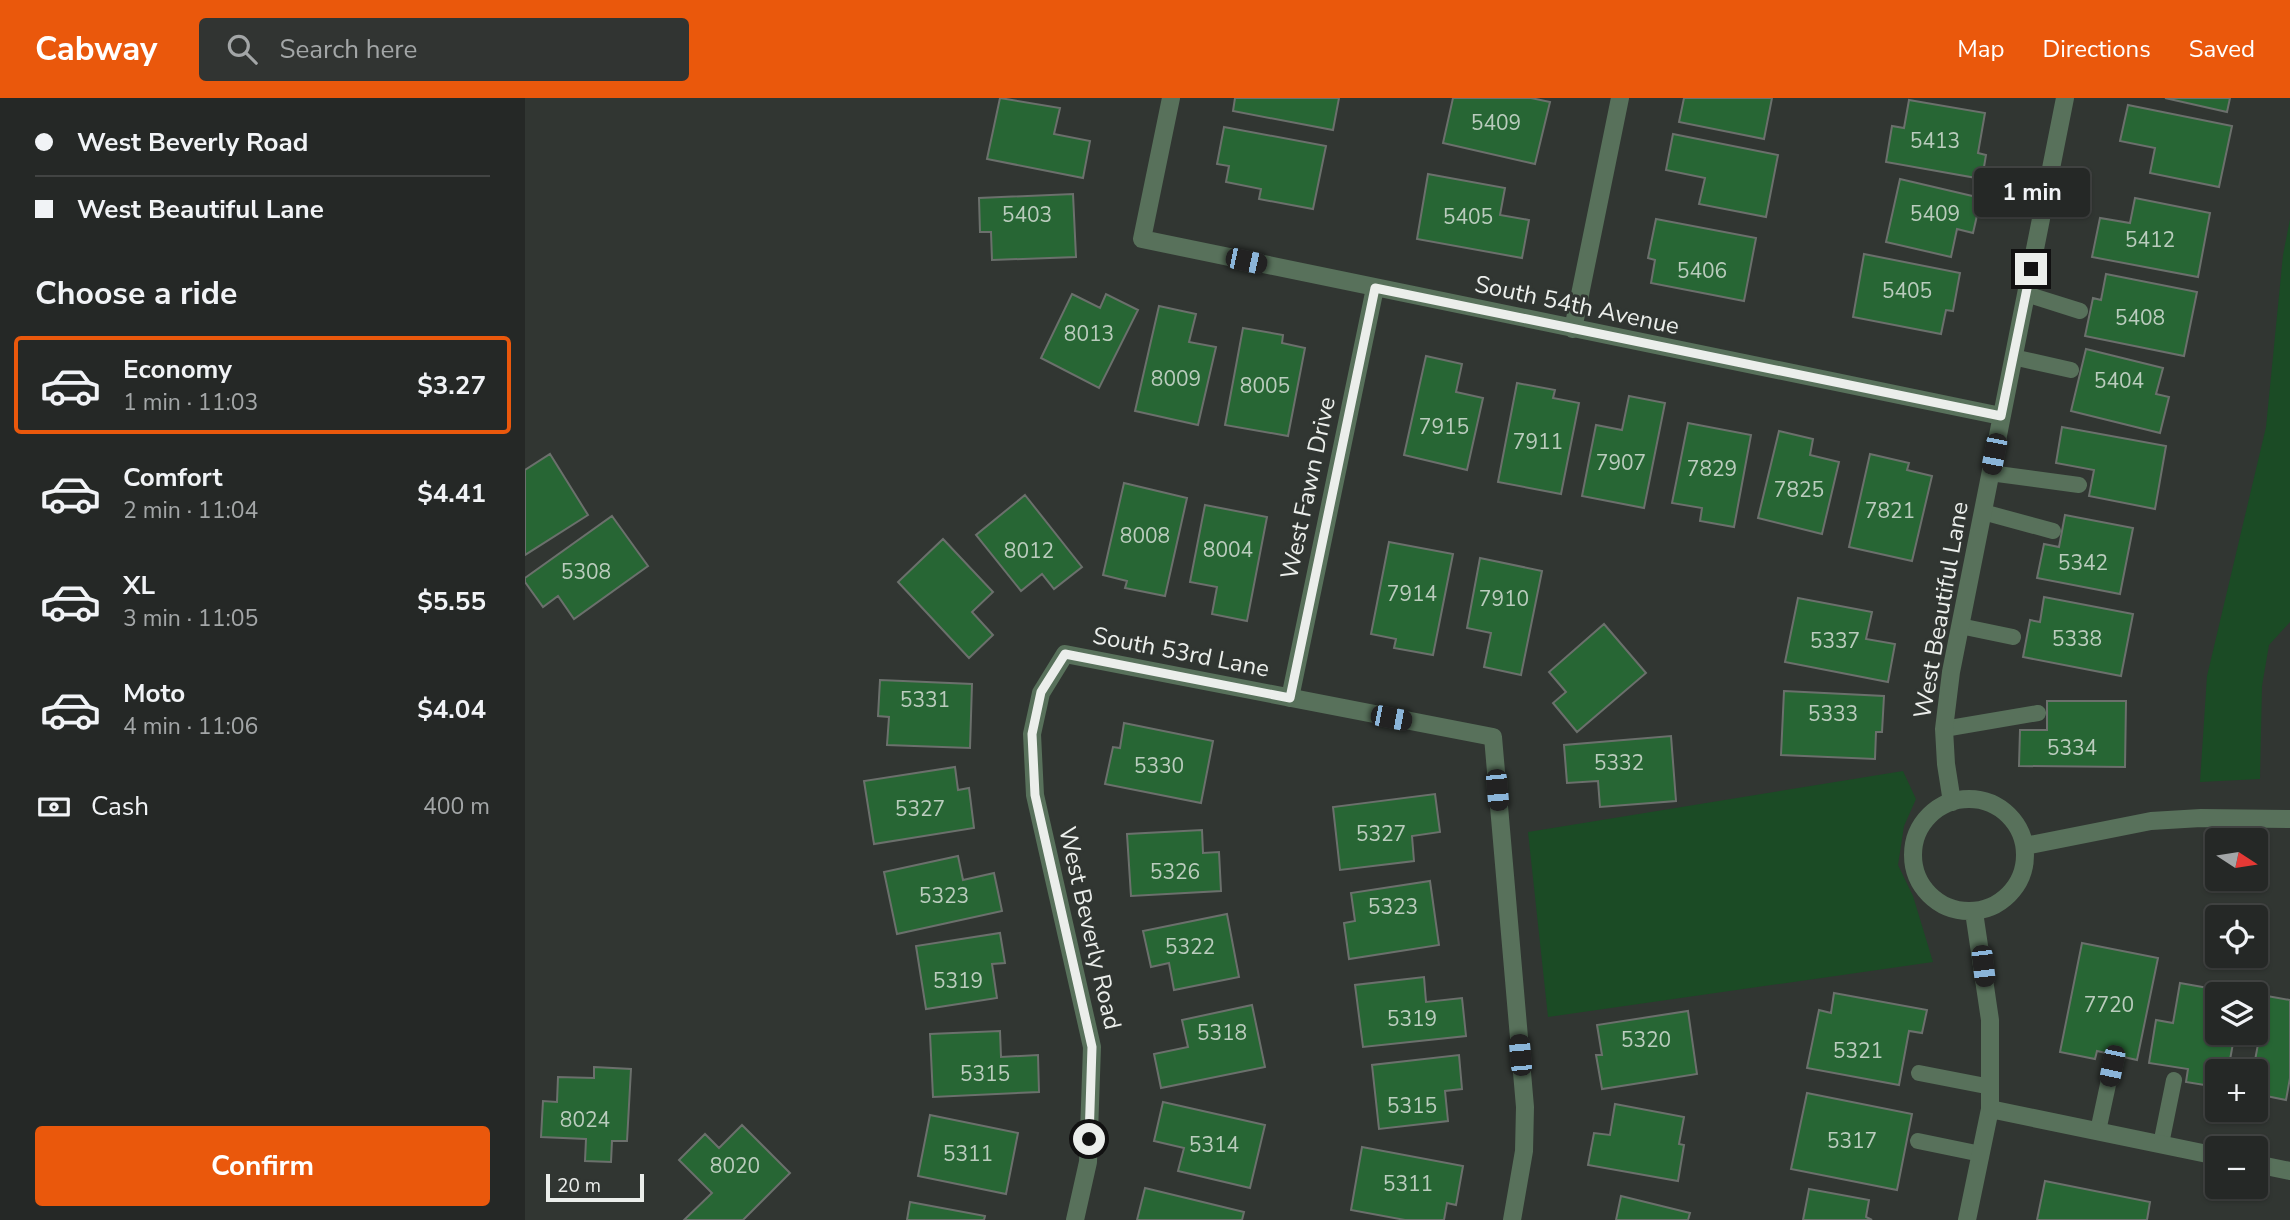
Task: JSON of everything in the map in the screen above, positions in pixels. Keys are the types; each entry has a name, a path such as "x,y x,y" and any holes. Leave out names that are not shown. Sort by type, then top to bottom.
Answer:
{"street":[{"name":"South 54th Avenue","path":"1171,98 1142,239 2001,416"},
{"path":"1573,329 1620,98"},
{"name":"West Beautiful Lane","path":"1952,802 1944,729 1960,626 2065,98"},
{"name":"West Fawn Drive","path":"1290,698 1375,288"},
{"name":"South 53rd Lane","path":"1065,654 1493,737 1525,1107 1524,1151 1512,1220"},
{"name":"West Beverly Road","path":"1065,654 1041,692 1032,734 1035,795 1092,1047 1088,1162 1075,1220"},
{"path":"1974,799 1992,804 2008,814 2019,829 2025,846 2025,864 2019,882 2008,897 1992,907 1973,912 1955,911 1938,903 1924,890 1915,873 1913,855 1916,836 1925,820 1939,807 1952,802 1974,799"},
{"path":"2025,846 2151,821 2201,818 2290,819"},
{"path":"1967,1220 1990,1109 1991,1087 1990,1020 1973,912"},
{"path":"1990,1109 2205,1153"},
{"path":"2268,1165 2290,1168"}],"lane":[{"path":"2026,294 2080,310"},
{"path":"2013,357 2071,370"},
{"path":"1990,473 2079,485"},
{"path":"1983,512 2053,531"},
{"path":"1960,626 2013,637"},
{"path":"1944,729 2038,713"},
{"path":"2098,1131 2112,1066"},
{"path":"1919,1073 1991,1087"},
{"path":"2161,1144 2174,1080"},
{"path":"1918,1141 1981,1154"}],"green space":[{"path":"2290,219 2290,622 2269,645 2262,686 2260,779 2200,782 2207,676 2266,427 2283,255"},
{"path":"1903,771 1916,799 1904,826 1898,865 1913,896 1933,962 1548,1017 1528,832"}],"building":[{"path":"1000,98 1060,108 1054,134 1090,141 1083,178 987,159"},
{"path":"1235,98 1339,98 1333,130 1233,111"},
{"path":"1453,98 1531,98 1550,102 1535,164 1443,143"},
{"path":"1684,98 1772,98 1764,139 1679,122"},
{"path":"2165,98 2230,98 2227,112"},
{"path":"1909,100 1985,113 1978,153 1986,155 1982,179 1886,162 1892,126 1904,128"},
{"path":"2128,105 2232,126 2219,187 2150,173 2155,148 2120,141"},
{"path":"1224,127 1326,146 1313,209 1259,199 1261,189 1226,182 1229,166 1217,164"},
{"path":"1673,134 1778,155 1766,217 1699,204 1705,178 1666,170"},
{"path":"1428,174 1505,188 1500,215 1529,220 1522,258 1417,239"},
{"path":"1900,179 1981,198 1973,233 1957,229 1951,257 1886,242"},
{"path":"1073,194 1076,257 992,260 991,232 980,232 979,198"},
{"path":"2135,198 2210,213 2198,277 2092,257 2100,218 2130,223"},
{"path":"1656,219 1756,238 1744,301 1651,283 1655,260 1648,258"},
{"path":"1864,254 1960,273 1953,311 1946,310 1941,334 1853,317"},
{"path":"2106,274 2197,292 2184,356 2085,336 2093,298 2101,300"},
{"path":"1072,294 1100,308 1106,294 1138,310 1099,388 1041,358"},
{"path":"1159,306 1196,314 1189,342 1216,347 1198,425 1135,411"},
{"path":"1243,328 1283,335 1282,343 1305,348 1288,436 1225,425"},
{"path":"2086,349 2163,368 2156,394 2169,397 2160,433 2071,411"},
{"path":"1426,356 1462,364 1456,392 1483,398 1467,470 1404,455"},
{"path":"1517,383 1555,390 1553,398 1579,403 1561,494 1498,482"},
{"path":"1629,396 1665,403 1644,508 1582,496 1596,425 1622,430"},
{"path":"1688,423 1751,435 1734,527 1700,521 1702,508 1672,503"},
{"path":"2062,427 2166,446 2155,509 2089,496 2094,470 2056,463"},
{"path":"1779,431 1813,439 1810,455 1839,462 1822,534 1758,518"},
{"path":"550,454 588,515 525,555 525,470"},
{"path":"1870,454 1909,463 1907,470 1932,476 1912,561 1849,547"},
{"path":"1124,483 1187,498 1165,596 1125,588 1127,581 1103,575"},
{"path":"1025,495 1082,567 1054,589 1042,574 1021,591 976,535"},
{"path":"1205,505 1267,517 1247,621 1212,614 1217,587 1190,582"},
{"path":"2065,515 2133,528 2120,594 2037,578 2044,544 2059,547"},
{"path":"612,516 648,566 574,619 558,596 543,607 525,582 525,578"},
{"path":"943,539 993,592 972,612 993,635 969,658 898,582"},
{"path":"1389,542 1453,554 1433,655 1394,648 1396,639 1371,634"},
{"path":"1480,558 1542,571 1521,675 1484,667 1491,633 1467,628"},
{"path":"2044,597 2133,614 2121,676 2023,657 2030,620 2040,622"},
{"path":"1798,598 1872,612 1866,639 1895,644 1888,682 1785,662"},
{"path":"1604,624 1646,673 1577,732 1553,703 1566,692 1549,672"},
{"path":"880,680 972,684 970,748 887,745 889,717 878,716"},
{"path":"1784,691 1884,696 1882,732 1876,732 1875,759 1781,755"},
{"path":"2047,701 2126,701 2125,767 2019,766 2020,730 2047,730"},
{"path":"1124,723 1213,741 1201,803 1105,784 1113,747 1120,748"},
{"path":"1671,736 1676,801 1600,807 1598,781 1567,783 1564,745"},
{"path":"955,767 958,790 969,788 974,828 874,844 864,781"},
{"path":"1435,794 1440,832 1412,836 1414,861 1340,870 1333,807"},
{"path":"1202,830 1203,853 1219,852 1221,891 1131,896 1127,834"},
{"path":"958,856 963,880 994,873 1002,911 897,934 884,872"},
{"path":"1430,881 1439,945 1349,959 1344,923 1355,921 1351,893"},
{"path":"1227,914 1239,977 1174,990 1169,963 1151,967 1143,931"},
{"path":"1000,933 1005,963 992,964 997,998 926,1009 916,946"},
{"path":"2082,943 2158,958 2137,1060 2097,1051 2095,1059 2060,1052"},
{"path":"1424,977 1426,1002 1462,998 1466,1036 1363,1047 1355,985"},
{"path":"2180,983 2205,987 2205,1045 2233,1045 2230,1059 2205,1059 2205,1085 2186,1082 2188,1069 2149,1063 2156,1020 2173,1023"},
{"path":"1834,993 1927,1010 1922,1033 1909,1031 1899,1085 1807,1068 1819,1010 1831,1013"},
{"path":"2268,996 2290,1000 2290,1078 2286,1100 2268,1096 2268,1059 2255,1059 2258,1045 2268,1045"},
{"path":"1252,1005 1265,1067 1161,1088 1154,1054 1188,1047 1182,1020"},
{"path":"1688,1011 1697,1074 1602,1089 1596,1055 1602,1055 1597,1025"},
{"path":"1000,1031 1001,1057 1038,1055 1039,1092 933,1097 930,1034"},
{"path":"1459,1055 1462,1089 1445,1091 1448,1121 1379,1129 1372,1065"},
{"path":"594,1067 631,1069 627,1141 612,1141 611,1162 585,1161 586,1139 541,1137 543,1101 557,1102 558,1077 594,1078"},
{"path":"1807,1093 1912,1114 1897,1190 1791,1169"},
{"path":"1163,1102 1265,1125 1250,1188 1178,1171 1184,1148 1154,1141"},
{"path":"1615,1104 1684,1117 1679,1144 1684,1145 1678,1181 1588,1165 1594,1133 1610,1135"},
{"path":"930,1115 1018,1133 1006,1194 918,1176"},
{"path":"742,1125 790,1173 743,1220 684,1220 712,1193 679,1160 705,1134 719,1148"},
{"path":"1362,1147 1463,1166 1456,1205 1447,1203 1444,1220 1405,1220 1351,1210"},
{"path":"2045,1181 2150,1202 2147,1220 2037,1220"},
{"path":"1145,1188 1244,1212 1242,1220 1137,1220"},
{"path":"1809,1189 1869,1200 1866,1217 1872,1220 1803,1220"},
{"path":"1621,1196 1690,1213 1688,1220 1616,1220"},
{"path":"910,1202 985,1216 984,1220 907,1220"}],"route":[{"path":"1089,1139 1092,1047 1035,795 1032,734 1041,692 1065,654 1290,698 1375,288 2001,416 2031,269"}]}
